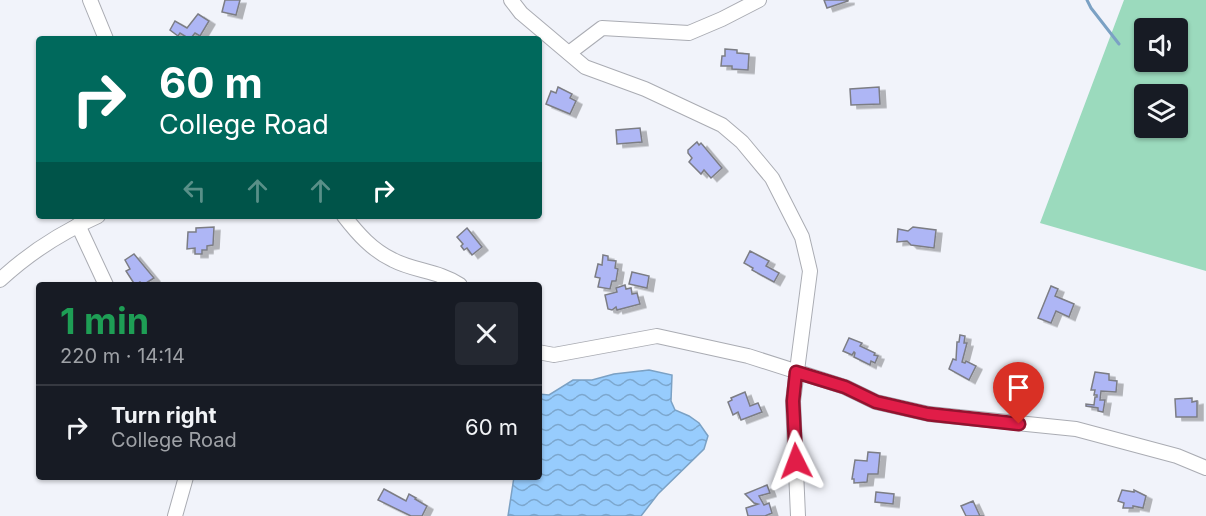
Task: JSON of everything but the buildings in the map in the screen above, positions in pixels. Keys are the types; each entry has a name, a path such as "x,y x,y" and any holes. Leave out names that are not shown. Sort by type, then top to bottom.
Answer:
{"street":[{"path":"90,0 105,36"},
{"path":"511,0 521,13 591,69 645,89 722,125 742,142 772,178 802,237 810,271 793,401 798,516"},
{"path":"569,53 602,28 688,33 759,0"},
{"path":"0,280 25,257 91,219"},
{"path":"346,219 364,242 393,261 450,278 456,282"},
{"path":"78,225 105,282"},
{"path":"542,353 555,355 657,336 748,356 845,387 876,402 928,414 1076,429 1177,456 1206,468"},
{"path":"175,516 185,480"}],"green space":[{"path":"1124,0 1206,0 1206,271 1040,223"}],"water":[{"path":"649,370 672,375 671,401 675,410 699,423 708,436 704,449 658,494 641,516 508,516 514,480 542,480 542,394 549,395 573,380 592,380 614,374"}],"waterway":[{"path":"1087,0 1119,44"}],"route":[{"path":"796,461 793,401 796,372 845,387 876,402 928,414 1019,424"}]}
